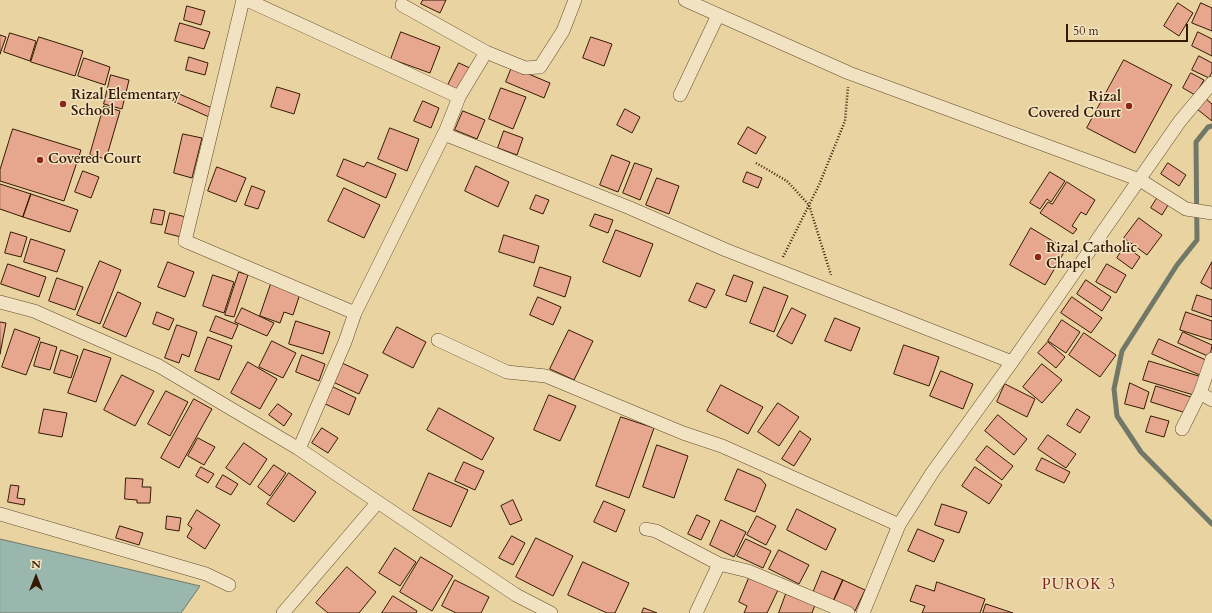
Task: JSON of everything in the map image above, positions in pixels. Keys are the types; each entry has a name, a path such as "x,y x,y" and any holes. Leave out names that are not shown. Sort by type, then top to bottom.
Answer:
{"street":[{"path":"243,0 185,241 355,313"},
{"path":"247,0 459,97"},
{"path":"402,5 486,52 525,68 540,67 563,31 575,0"},
{"path":"684,0 849,73 1140,180 1186,209 1212,212"},
{"path":"680,95 718,15"},
{"path":"299,449 345,342 355,313 444,134 459,97 486,52"},
{"path":"863,613 899,525 932,473 1012,362 1180,121 1212,83"},
{"path":"444,134 836,293 1012,362"},
{"path":"0,302 34,311 158,366 299,449 516,595 551,613"},
{"path":"438,340 507,372 546,376 683,433 722,446 899,525"},
{"path":"1182,429 1200,393 1212,359"},
{"path":"1200,393 1212,400"},
{"path":"283,613 378,502"},
{"path":"0,514 206,574 229,585"},
{"path":"646,529 656,531 719,564 748,571 848,613"},
{"path":"696,613 719,564"}],"path":[{"path":"777,269 809,205 845,121 849,73"},
{"path":"756,164 787,181 809,205 836,293"}],"shaded area":[{"path":"0,539 200,586 181,613 0,613"}],"building":[{"path":"423,0 446,0 440,13 421,4"},
{"path":"1178,3 1193,13 1179,36 1164,26"},
{"path":"1201,3 1212,8 1212,31 1192,23"},
{"path":"187,6 205,11 201,25 184,20"},
{"path":"180,23 210,32 204,49 175,41"},
{"path":"401,32 440,47 430,73 391,59"},
{"path":"1198,32 1212,39 1212,56 1192,46"},
{"path":"10,33 36,41 30,61 4,52"},
{"path":"0,35 6,37 0,54"},
{"path":"39,37 83,51 75,76 31,62"},
{"path":"591,37 612,44 604,66 583,58"},
{"path":"1199,56 1212,63 1212,72 1209,78 1192,70"},
{"path":"189,57 208,63 205,75 186,70"},
{"path":"84,58 110,67 105,85 78,76"},
{"name":"Rizal Covered Court","path":"1124,60 1172,85 1135,153 1087,128"},
{"path":"459,63 472,69 461,91 448,85"},
{"path":"512,67 550,83 544,98 506,82"},
{"path":"1191,73 1204,80 1195,95 1183,88"},
{"path":"111,75 129,80 122,109 104,104"},
{"path":"277,87 300,94 294,114 271,107"},
{"path":"501,88 526,97 513,129 489,119"},
{"path":"177,93 212,108 209,117 173,101"},
{"path":"1206,99 1212,104 1212,121 1197,109"},
{"path":"423,101 439,108 431,128 414,121"},
{"path":"104,106 120,111 106,159 90,155"},
{"path":"625,109 640,117 632,133 617,125"},
{"path":"463,111 485,120 477,139 455,130"},
{"path":"748,127 766,137 756,154 738,144"},
{"path":"390,128 419,139 407,171 378,159"},
{"name":"Covered Court","path":"13,129 81,150 64,201 0,181 0,170"},
{"path":"504,131 523,138 517,155 498,148"},
{"path":"183,134 202,138 192,178 174,173"},
{"path":"612,155 630,162 618,192 600,185"},
{"path":"344,159 364,167 367,162 396,174 386,198 337,176"},
{"path":"635,163 652,169 640,200 623,193"},
{"path":"1168,163 1186,175 1179,186 1161,174"},
{"path":"476,166 509,182 498,207 465,191"},
{"path":"217,167 246,178 236,202 208,191"},
{"path":"83,171 99,177 91,198 75,192"},
{"path":"747,172 762,178 758,188 743,182"},
{"path":"1050,172 1065,181 1051,202 1047,199 1040,209 1030,203"},
{"path":"657,178 679,186 669,214 646,205"},
{"path":"1067,182 1095,200 1086,215 1081,212 1072,226 1077,229 1073,234 1040,213 1048,202 1052,204"},
{"path":"0,184 31,194 23,217 0,209"},
{"path":"252,186 265,191 258,209 245,205"},
{"path":"344,188 380,205 364,238 328,221"},
{"path":"31,194 78,210 70,232 23,217"},
{"path":"536,195 549,200 543,214 530,209"},
{"path":"1159,195 1170,202 1162,215 1151,208"},
{"path":"154,209 165,211 162,225 151,223"},
{"path":"170,213 186,217 181,237 165,233"},
{"path":"595,214 613,220 608,233 590,226"},
{"path":"1139,218 1162,235 1147,255 1124,238"},
{"name":"Rizal Catholic Chapel","path":"1031,228 1066,249 1045,285 1010,265"},
{"path":"616,230 653,244 640,277 603,262"},
{"path":"11,232 27,237 21,257 5,253"},
{"path":"504,235 539,246 534,263 499,252"},
{"path":"31,239 65,250 57,272 24,262"},
{"path":"1125,246 1140,257 1132,269 1117,258"},
{"path":"100,261 121,270 100,324 77,315"},
{"path":"168,262 194,272 185,297 158,287"},
{"path":"1212,262 1212,289 1201,283"},
{"path":"8,264 46,277 39,297 1,284"},
{"path":"1107,264 1126,275 1116,293 1096,282"},
{"path":"540,267 571,277 565,297 534,286"},
{"path":"239,272 248,275 234,317 225,315"},
{"path":"213,275 234,282 224,313 203,306"},
{"path":"734,275 753,282 746,302 726,295"},
{"path":"57,278 83,287 75,310 49,301"},
{"path":"1086,280 1111,297 1102,311 1077,294"},
{"path":"697,283 715,290 706,308 689,301"},
{"path":"271,284 300,294 293,315 284,312 280,323 260,316"},
{"path":"764,287 788,296 774,332 750,323"},
{"path":"118,292 141,303 126,337 103,327"},
{"path":"1197,295 1212,300 1212,317 1192,310"},
{"path":"538,297 561,307 553,325 530,315"},
{"path":"1072,297 1102,318 1091,333 1061,313"},
{"path":"242,308 274,323 267,336 235,322"},
{"path":"792,308 806,315 792,344 777,336"},
{"path":"157,312 174,319 169,330 153,324"},
{"path":"1186,312 1212,321 1212,340 1180,330"},
{"path":"216,316 238,325 232,339 210,331"},
{"path":"835,318 860,328 851,351 825,341"},
{"path":"1062,320 1080,332 1066,353 1048,341"},
{"path":"296,321 330,332 323,354 289,344"},
{"path":"0,322 6,323 0,354"},
{"path":"177,325 197,332 189,357 182,354 179,363 165,358"},
{"path":"397,327 426,342 413,368 383,353"},
{"path":"15,329 40,338 26,375 2,367"},
{"path":"569,330 593,341 574,380 550,369"},
{"path":"1183,332 1212,345 1210,357 1178,343"},
{"path":"1084,333 1116,355 1100,377 1069,355"},
{"path":"208,337 232,346 219,380 195,371"},
{"path":"1159,339 1208,361 1202,376 1152,354"},
{"path":"272,341 296,353 283,378 259,367"},
{"path":"41,342 57,347 50,370 34,366"},
{"path":"1048,342 1065,357 1056,368 1038,353"},
{"path":"904,345 939,357 929,386 894,374"},
{"path":"84,349 111,358 96,402 68,393"},
{"path":"61,350 78,356 71,378 54,373"},
{"path":"302,355 325,364 319,381 296,372"},
{"path":"1149,361 1202,377 1197,396 1143,380"},
{"path":"248,362 277,379 260,409 231,393"},
{"path":"342,363 368,375 359,394 333,382"},
{"path":"1042,364 1062,380 1042,403 1023,387"},
{"path":"941,371 973,384 963,409 930,396"},
{"path":"122,375 154,391 135,426 104,410"},
{"path":"1130,383 1149,392 1144,409 1125,404"},
{"path":"1005,384 1035,399 1027,417 997,402"},
{"path":"329,385 356,398 349,415 321,402"},
{"path":"721,385 763,407 748,434 707,411"},
{"path":"1156,386 1191,397 1186,413 1151,402"},
{"path":"166,391 188,402 170,436 148,424"},
{"path":"549,395 576,406 560,441 534,430"},
{"path":"194,399 212,409 179,468 161,458"},
{"path":"778,403 799,417 779,446 758,432"},
{"path":"278,404 292,414 284,426 269,415"},
{"path":"439,408 494,438 482,460 427,430"},
{"path":"44,409 67,413 62,437 39,433"},
{"path":"1077,409 1090,417 1080,433 1067,425"},
{"path":"998,415 1027,439 1014,455 985,431"},
{"path":"1151,416 1169,421 1164,437 1146,432"},
{"path":"621,417 654,428 629,498 596,486"},
{"path":"322,428 338,438 328,453 312,443"},
{"path":"800,431 811,439 794,466 782,459"},
{"path":"1048,435 1076,454 1066,468 1038,449"},
{"path":"198,438 215,447 204,465 188,456"},
{"path":"244,443 267,459 250,485 226,468"},
{"path":"657,445 688,456 674,498 643,487"},
{"path":"987,446 1013,466 1002,480 976,460"},
{"path":"1042,458 1070,472 1064,483 1036,470"},
{"path":"464,462 484,471 475,490 455,481"},
{"path":"274,465 286,473 270,496 258,487"},
{"path":"201,467 214,474 208,483 196,476"},
{"path":"975,467 1002,485 989,504 962,486"},
{"path":"738,469 761,479 766,485 755,512 725,500"},
{"path":"289,473 316,492 294,522 267,504"},
{"path":"429,473 468,490 451,527 413,510"},
{"path":"223,475 238,484 231,495 216,487"},
{"path":"126,478 143,479 142,487 151,487 150,503 137,503 137,500 125,499"},
{"path":"11,485 19,486 17,498 25,499 24,505 8,502"},
{"path":"513,500 522,520 510,525 501,506"},
{"path":"604,501 625,510 616,532 594,522"},
{"path":"942,504 967,512 959,533 935,525"},
{"path":"797,509 836,529 826,550 787,530"},
{"path":"197,510 220,525 205,549 187,537 192,528 188,525"},
{"path":"697,515 710,521 701,540 688,534"},
{"path":"167,516 181,518 179,531 166,529"},
{"path":"757,516 776,526 766,545 747,535"},
{"path":"721,520 746,532 734,557 710,545"},
{"path":"120,526 143,533 139,545 116,538"},
{"path":"918,529 944,540 934,562 908,551"},
{"path":"512,536 525,543 513,565 499,558"},
{"path":"536,538 573,556 553,596 516,577"},
{"path":"746,539 771,551 763,568 737,556"},
{"path":"395,548 416,562 400,586 379,573"},
{"path":"779,550 809,565 799,584 769,569"},
{"path":"421,557 453,576 432,611 400,592"},
{"path":"583,562 629,583 615,613 607,613 568,595"},
{"path":"347,567 376,592 359,613 328,613 316,603"},
{"path":"822,571 843,580 833,602 813,593"},
{"path":"749,578 778,590 767,613 744,613 747,606 739,602"},
{"path":"455,580 489,597 481,613 456,613 442,606"},
{"path":"843,580 865,590 855,611 833,602"},
{"path":"937,582 985,599 980,613 922,613 925,606 910,601 916,585 934,591"},
{"path":"786,594 815,605 812,613 779,613"},
{"path":"393,596 417,611 416,613 382,613"},
{"path":"986,604 1013,613 983,613"},
{"path":"644,608 657,613 642,613"}],"waterway":[{"path":"1212,126 1208,127 1196,142 1197,240 1177,265 1122,351 1114,389 1117,416 1141,452 1212,524"}],"place":[{"name":"Rizal Elementary School","path":"63,104"},
{"name":"Rizal Covered Court","path":"1129,106"},
{"name":"Covered Court","path":"40,160"},
{"name":"Rizal Catholic Chapel","path":"1038,257"}],"district":[{"name":"PUROK 3","path":"1079,586"}]}
